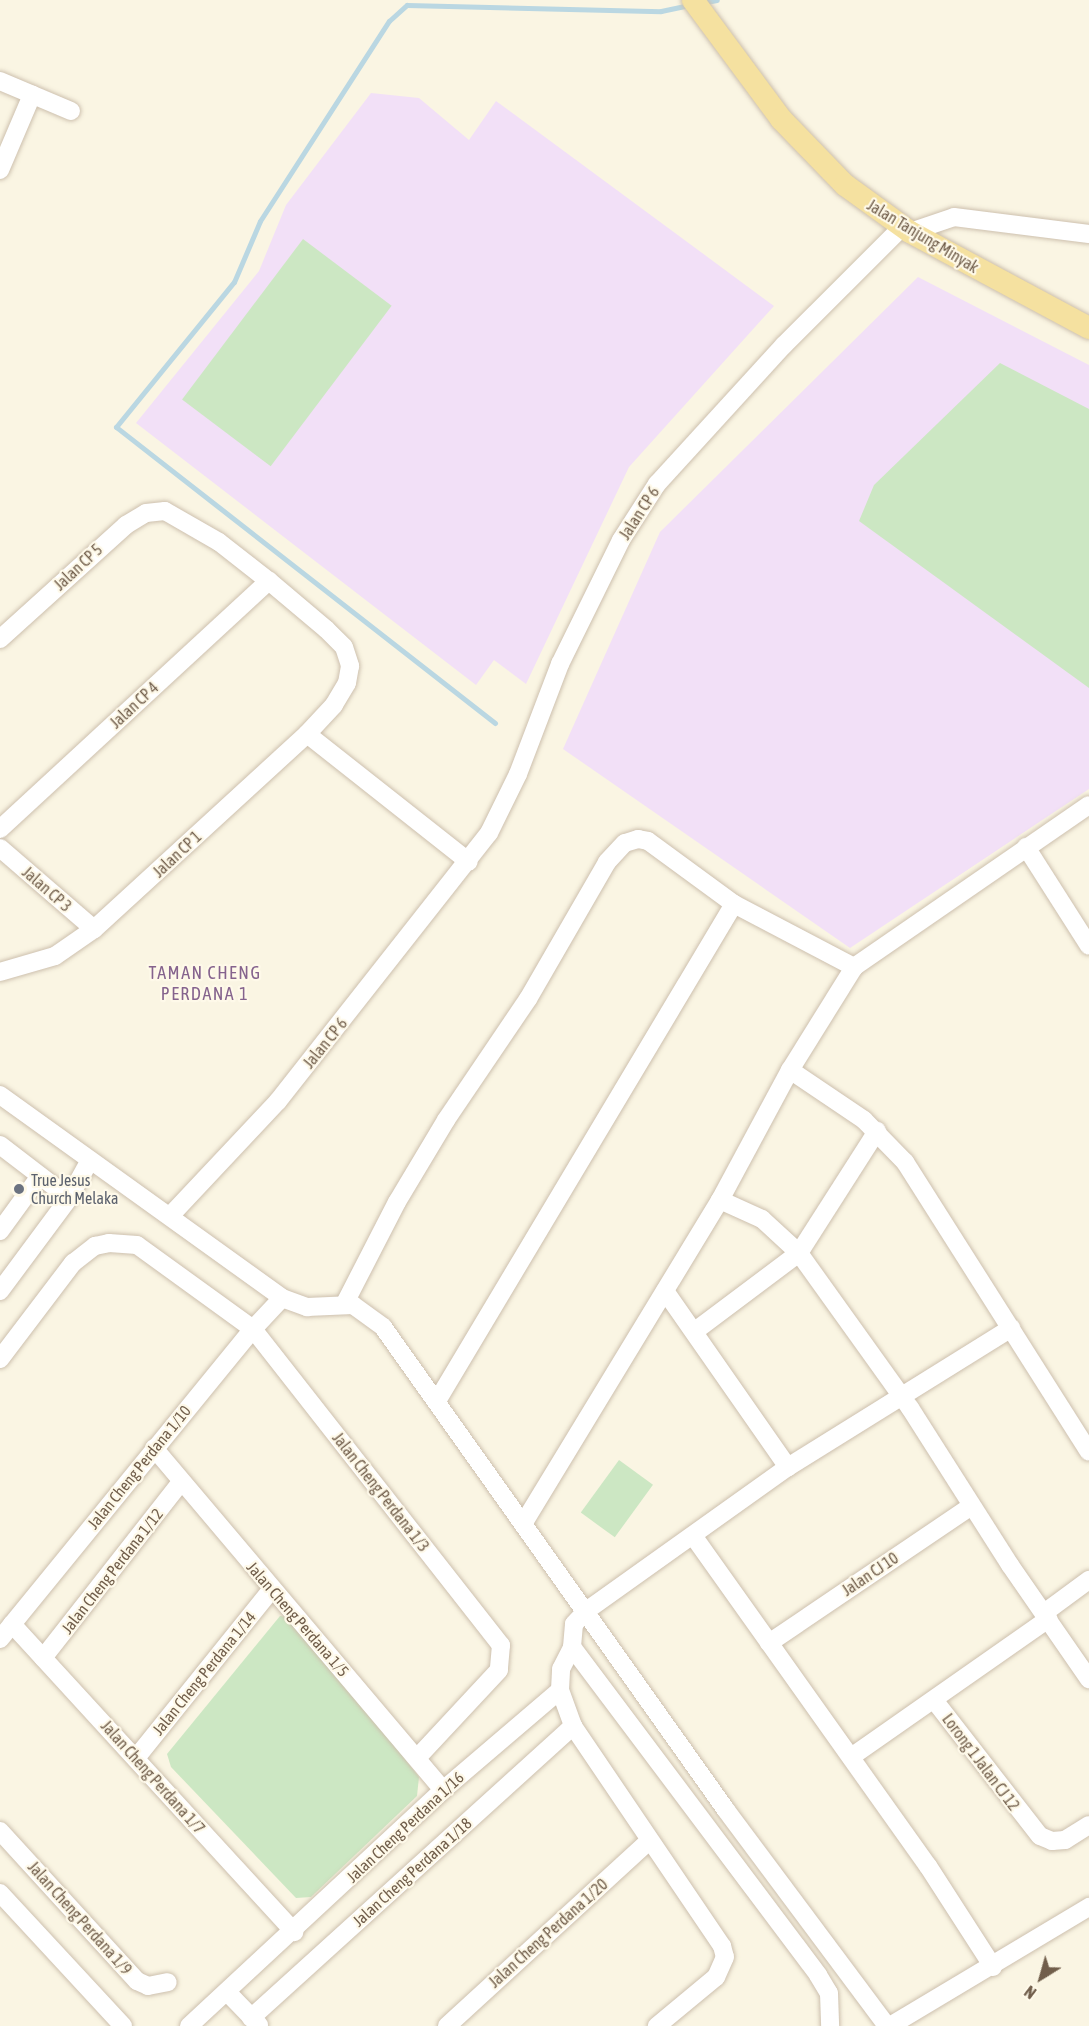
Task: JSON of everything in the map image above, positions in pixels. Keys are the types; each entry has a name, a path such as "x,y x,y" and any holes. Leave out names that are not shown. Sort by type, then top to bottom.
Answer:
{"main road":[{"name":"Jalan Tanjung Minyak","path":"693,0 732,57 811,151 845,185 906,229 1089,328"}],"street":[{"path":"0,81 70,111"},
{"path":"0,170 32,95"},
{"path":"906,229 954,217 1089,234"},
{"name":"Jalan CP 6","path":"170,1216 278,1101 469,862 505,803 560,664 641,507 681,457 784,345 906,229"},
{"name":"Jalan CP 1","path":"0,972 55,956 94,929 307,734 334,705 347,682 350,666 344,647 269,581 210,536 165,512"},
{"name":"Jalan CP 5","path":"0,639 126,525 146,513 165,512"},
{"name":"Jalan CP 4","path":"0,829 269,581"},
{"path":"307,734 469,862"},
{"path":"523,1524 720,1200 790,1070 854,967 1089,805"},
{"path":"344,1305 428,1150 528,999 616,851 638,839 648,841 734,904 854,967"},
{"path":"1026,847 1089,946"},
{"name":"Jalan CP 3","path":"0,848 94,929"},
{"path":"437,1401 734,904"},
{"path":"790,1070 877,1131 924,1188 1089,1452"},
{"path":"0,1095 282,1298 307,1307 344,1305 361,1308 383,1327 726,1810 889,2026 993,1967 1089,1907"},
{"path":"694,1331 799,1253 877,1131"},
{"path":"0,1145 69,1198"},
{"path":"0,1291 69,1198 90,1160"},
{"path":"0,1231 40,1176"},
{"path":"720,1200 762,1219 799,1253 902,1396 971,1506 1089,1679"},
{"name":"Jalan Cheng Perdana 1/3","path":"0,1359 73,1263 95,1246 109,1243 137,1245 253,1329 501,1645 502,1658 499,1670 418,1757"},
{"path":"665,1292 788,1467"},
{"name":"Jalan Cheng Perdana 1/10","path":"0,1639 154,1448 253,1329 282,1298"},
{"path":"657,2026 716,1977 725,1957 715,1934 649,1841 573,1726 560,1690 561,1669 572,1647 574,1624 586,1611 694,1538 788,1467 1011,1328"},
{"name":"Jalan Cheng Perdana 1/5","path":"154,1448 180,1483 418,1757 443,1790"},
{"name":"Jalan Cheng Perdana 1/12","path":"43,1658 180,1483"},
{"name":"Jalan CJ 10","path":"769,1643 971,1506"},
{"path":"694,1538 851,1757 993,1967"},
{"path":"851,1757 934,1700 1046,1616 1089,1580"},
{"name":"Jalan Cheng Perdana 1/14","path":"136,1758 272,1589"},
{"name":"Jalan Cheng Perdana 1/7","path":"12,1624 294,1932"},
{"path":"572,1647 818,1975 829,1993 830,2026"},
{"name":"Jalan Cheng Perdana 1/16","path":"189,2026 294,1932 443,1790 560,1690"},
{"name":"Lorong 1 Jalan CJ 12","path":"934,1700 1028,1825 1052,1841 1065,1840 1089,1825"},
{"name":"Jalan Cheng Perdana 1/18","path":"256,2022 573,1726"},
{"name":"Jalan Cheng Perdana 1/9","path":"0,1831 137,1981 148,1986 168,1982"},
{"name":"Jalan Cheng Perdana 1/20","path":"451,2025 649,1841"},
{"path":"0,1893 123,2026"},
{"path":"227,1992 256,2022"}],"shaded area":[{"path":"371,93 419,98 469,140 496,101 774,306 629,467 526,684 494,660 476,685 136,423 259,271 286,205"},
{"path":"918,277 1089,365 1089,789 850,948 563,749 660,532"}],"green space":[{"path":"303,239 392,306 271,466 182,400"},
{"path":"1000,363 1089,409 1089,688 859,521 874,485"},
{"path":"619,1460 653,1485 615,1537 581,1513"},
{"path":"280,1616 295,1618 419,1777 417,1796 311,1897 296,1898 171,1767 167,1754"}],"waterway":[{"path":"701,3 717,0"},
{"path":"495,723 116,427 234,282 260,221 389,21 407,5 661,11 689,5"}],"place":[{"name":"True Jesus Church Melaka","path":"19,1189"}],"district":[{"name":"TAMAN CHENG PERDANA 1","path":"205,984"}]}
